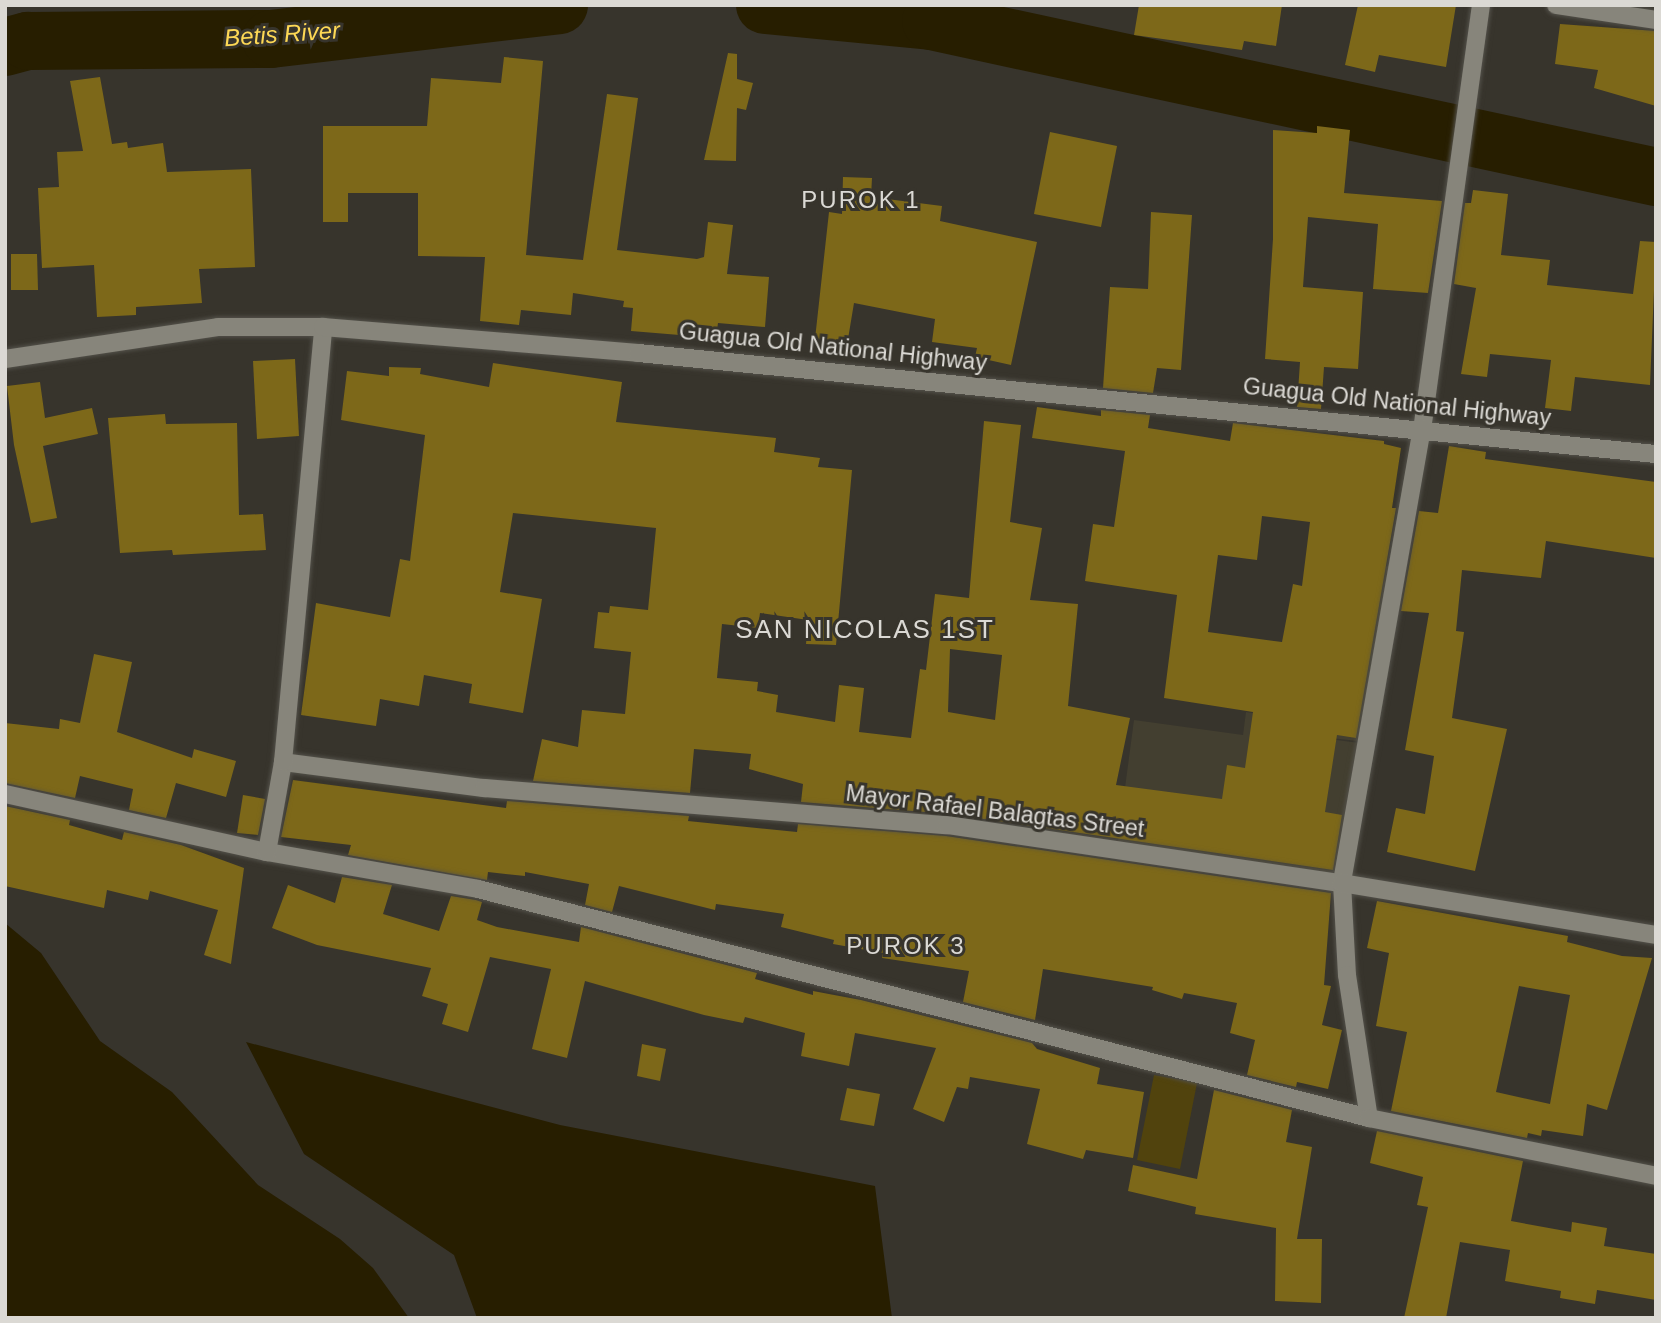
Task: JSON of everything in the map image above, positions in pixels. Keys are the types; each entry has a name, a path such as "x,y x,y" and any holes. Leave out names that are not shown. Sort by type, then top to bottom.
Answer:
{"street":[{"path":"1369,1118 1347,975 1342,883 1422,428 1481,5"},
{"path":"1556,5 1656,20"},
{"name":"Guagua Old National Highway","path":"5,359 218,327 323,327 1422,428 1656,454"},
{"path":"267,852 283,762 323,327"},
{"name":"Mayor Rafael Balagtas Street","path":"283,762 484,788 947,825 1342,883 1656,935"},
{"path":"5,794 267,852 478,890 691,941 1369,1118 1656,1176"}],"shaded area":[{"path":"1333,559 1391,567 1366,742 1270,731 1359,743 1341,878 1117,848 1134,720 1243,735 1246,712 1272,716"},
{"path":"5,923 41,953 100,1041 172,1092 258,1185 340,1239 373,1268 409,1318 5,1318"},
{"path":"246,1042 560,1125 875,1186 892,1318 477,1318 454,1255 304,1154"},
{"path":"1154,1075 1197,1083 1180,1169 1137,1160"}],"building":[{"path":"1139,5 1282,5 1276,46 1244,41 1242,50 1134,35"},
{"path":"1358,5 1456,5 1446,67 1379,55 1375,72 1345,65"},
{"path":"1560,24 1656,31 1656,106 1594,88 1598,70 1555,64"},
{"path":"728,53 737,54 737,79 753,83 746,110 737,108 736,161 704,160"},
{"path":"504,57 543,61 526,255 583,260 607,94 638,98 617,250 697,259 704,257 708,222 733,225 727,274 769,277 765,327 718,323 716,338 631,331 633,308 623,307 624,301 573,293 571,315 521,310 519,325 480,321 485,257 418,256 418,193 348,193 348,222 323,222 323,126 427,126 431,78 501,83"},
{"path":"100,77 112,144 127,142 128,148 163,143 167,172 251,169 255,267 199,269 202,303 136,307 136,315 97,317 94,265 42,268 38,188 59,187 57,152 83,151 70,81"},
{"path":"1317,126 1350,130 1344,193 1442,201 1428,293 1373,289 1378,224 1308,217 1303,287 1363,292 1358,369 1324,367 1321,409 1297,407 1300,362 1265,359 1273,239 1273,130 1317,133"},
{"path":"1050,132 1117,146 1101,227 1034,214"},
{"path":"843,177 872,178 871,197 942,206 940,221 1037,242 1011,365 975,357 977,348 932,342 935,319 854,303 847,345 815,339 829,212 842,214"},
{"path":"1473,190 1508,194 1501,255 1550,260 1547,285 1633,294 1640,241 1656,242 1650,385 1575,377 1571,411 1545,408 1551,360 1490,354 1487,377 1461,374 1476,288 1454,284 1465,203 1471,203"},
{"path":"1151,212 1192,215 1181,370 1157,368 1153,393 1103,388 1110,287 1148,289"},
{"path":"11,254 37,254 38,290 11,290"},
{"path":"295,359 299,436 257,439 253,361"},
{"path":"493,363 622,382 616,422 776,438 774,452 820,458 818,467 852,470 836,645 806,644 808,620 760,613 758,628 722,624 717,678 758,682 757,691 778,695 776,712 835,722 839,685 864,688 859,732 911,738 920,669 926,670 935,594 969,598 984,421 1021,425 1010,522 1042,528 1030,600 1078,604 1068,706 1130,718 1116,785 1222,799 1227,765 1245,768 1253,712 1164,698 1177,595 1085,581 1093,524 1114,527 1125,451 1032,438 1037,407 1101,416 1101,410 1150,415 1148,428 1230,441 1233,423 1384,441 1384,444 1401,448 1392,508 1396,508 1356,738 1337,735 1325,812 1342,815 1333,870 949,814 801,802 803,784 749,769 751,754 694,749 690,793 533,781 542,739 578,747 582,710 625,714 631,652 594,648 598,612 609,613 610,606 648,610 656,528 513,513 500,592 542,599 523,713 469,703 472,684 424,675 419,706 380,699 376,726 301,715 316,603 390,617 400,559 410,561 425,435 341,420 347,371 389,376 389,367 421,368 420,374 489,387","holes":["1262,516 1310,522 1302,586 1293,584 1282,642 1208,632 1218,555 1257,560","950,649 1002,655 995,720 948,712"]},
{"path":"40,382 45,418 92,408 98,434 43,446 57,518 31,523 14,445 7,386"},
{"path":"165,414 166,424 237,423 239,515 263,514 266,550 173,555 172,550 120,553 108,418"},
{"path":"1449,446 1486,452 1485,459 1656,482 1656,558 1546,541 1541,578 1462,570 1456,631 1464,632 1452,718 1507,729 1475,871 1387,852 1396,808 1425,814 1434,756 1405,750 1429,613 1401,611 1419,511 1438,513"},
{"path":"94,654 132,662 117,732 192,758 194,749 236,761 226,797 176,783 166,818 129,810 133,789 80,776 75,798 5,783 5,723 59,729 60,719 80,723"},
{"path":"293,780 506,808 507,801 689,816 688,821 797,832 798,824 946,836 1331,893 1324,985 1331,986 1322,1025 1342,1030 1328,1089 1297,1082 1296,1087 1247,1075 1255,1040 1230,1033 1237,1003 1184,993 1182,999 1152,990 1153,987 1043,969 1035,1020 963,1002 969,971 882,958 883,953 833,944 834,940 781,927 784,914 716,904 715,910 619,886 612,912 585,905 589,884 525,872 525,876 488,872 487,880 348,855 351,845 281,837"},
{"path":"243,795 265,799 258,835 237,833"},
{"path":"5,806 70,820 69,825 122,840 124,832 181,845 244,868 231,964 204,955 218,910 150,891 148,900 107,890 104,908 5,886"},
{"path":"342,877 392,885 383,914 439,931 451,896 476,900 482,902 477,920 497,927 579,942 581,927 757,973 755,979 813,995 813,991 861,1000 1032,1043 1037,1049 1100,1068 1097,1084 1144,1092 1133,1158 1086,1150 1083,1159 1027,1144 1040,1089 970,1077 968,1089 957,1087 944,1122 913,1109 936,1048 855,1033 849,1066 801,1056 805,1033 745,1017 743,1023 704,1015 585,981 567,1058 532,1049 551,969 490,957 468,1032 442,1024 448,1004 422,996 431,968 317,945 272,928 288,885 335,903"},
{"path":"1377,901 1568,936 1567,942 1622,956 1652,958 1607,1110 1587,1104 1583,1136 1542,1130 1541,1136 1528,1133 1527,1138 1391,1111 1407,1032 1376,1026 1389,953 1367,948","holes":["1519,986 1570,995 1550,1104 1496,1092"]},
{"path":"642,1044 666,1049 660,1081 637,1076"},
{"path":"847,1088 880,1094 874,1126 840,1120"},
{"path":"1214,1090 1292,1110 1286,1142 1312,1147 1297,1239 1322,1239 1321,1303 1275,1301 1276,1228 1195,1214 1196,1207 1128,1191 1133,1165 1197,1179"},
{"path":"1377,1131 1523,1161 1511,1221 1571,1232 1572,1222 1607,1228 1604,1246 1656,1254 1656,1300 1597,1290 1595,1304 1560,1298 1561,1291 1505,1281 1510,1250 1460,1242 1446,1318 1404,1318 1428,1207 1417,1205 1423,1177 1370,1163"}],"waterway":[{"name":"Betis River","path":"5,47 28,41 271,39 559,5"},
{"path":"765,5 931,21 1656,177"}],"district":[{"name":"PUROK 1","path":"861,200"},
{"name":"SAN NICOLAS 1ST","path":"865,630"},
{"name":"PUROK 3","path":"906,946"}]}
